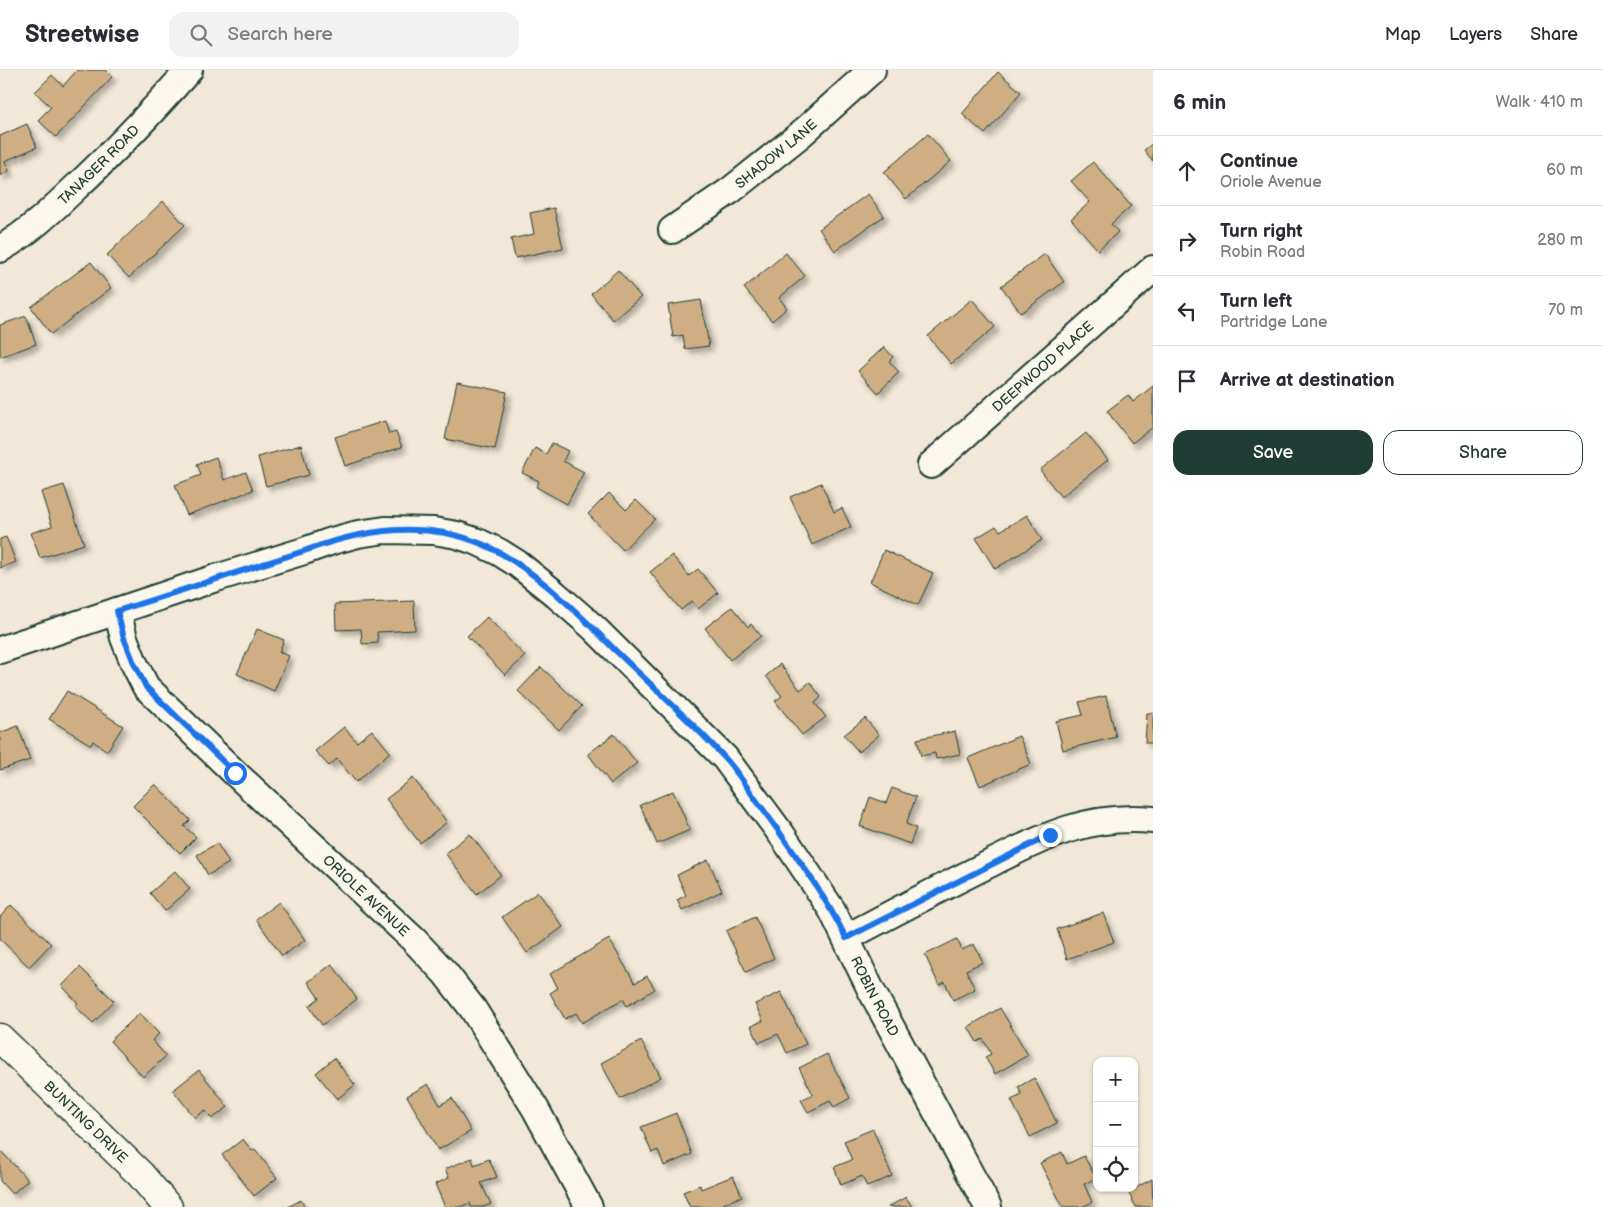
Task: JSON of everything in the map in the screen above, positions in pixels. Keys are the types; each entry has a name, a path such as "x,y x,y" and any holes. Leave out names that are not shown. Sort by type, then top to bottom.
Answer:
{"street":[{"name":"TANAGER ROAD","path":"0,249 35,226 107,159 189,70"},
{"name":"SHADOW LANE","path":"672,230 731,190 801,134 872,70"},
{"name":"DEEPWOOD PLACE","path":"931,465 1153,269"},
{"name":"ROBIN ROAD","path":"0,650 358,534 385,530 427,531 457,535 499,552 518,564 594,628 725,758 782,835 826,902 988,1207"},
{"name":"ORIOLE AVENUE","path":"117,611 124,638 146,687 242,780 414,940 461,994 497,1046 535,1108 588,1207"},
{"path":"846,938 1050,835 1106,821 1153,820"},
{"name":"BUNTING DRIVE","path":"0,1038 140,1174 168,1207"}],"building":[{"path":"77,70 105,70 112,77 56,137 38,120 51,107 35,92 52,75 63,86"},
{"path":"998,72 1021,92 985,134 962,114"},
{"path":"27,124 37,147 5,161 9,171 0,176 0,136"},
{"path":"928,134 951,161 906,199 884,172"},
{"path":"1153,143 1153,161 1144,150"},
{"path":"1093,162 1131,206 1111,224 1118,232 1098,250 1071,219 1090,202 1071,181"},
{"path":"868,194 884,216 835,251 819,229"},
{"path":"163,201 185,225 129,278 107,255"},
{"path":"554,208 563,248 515,258 511,239 534,234 530,213"},
{"path":"786,253 805,276 779,298 787,308 772,321 744,288"},
{"path":"1045,254 1064,282 1021,313 1001,286"},
{"path":"91,262 111,288 51,334 31,307"},
{"path":"618,270 641,297 613,320 591,294"},
{"path":"972,299 995,327 951,364 928,336"},
{"path":"701,300 709,346 685,349 683,335 673,337 668,305"},
{"path":"26,316 36,344 0,357 0,325"},
{"path":"884,347 893,357 889,361 899,372 878,393 858,371"},
{"path":"457,382 507,392 495,449 445,439"},
{"path":"1153,386 1153,427 1132,443 1107,411 1128,395 1133,402"},
{"path":"385,421 389,434 396,432 402,447 345,466 335,437"},
{"path":"1086,433 1108,460 1061,497 1040,470"},
{"path":"552,443 568,451 563,461 584,472 567,504 536,487 539,481 522,473 535,448 546,454"},
{"path":"301,445 309,475 266,486 258,457"},
{"path":"216,457 224,480 246,472 253,490 187,515 175,485 201,475 197,464"},
{"path":"821,483 834,512 842,508 851,527 812,545 790,497"},
{"path":"64,485 84,544 40,558 31,533 52,526 41,492"},
{"path":"609,493 626,510 636,500 655,519 623,550 588,514"},
{"path":"1027,515 1042,540 995,569 976,538 996,526 1000,531"},
{"path":"6,537 16,562 0,568 0,539"},
{"path":"884,550 933,573 918,605 870,582"},
{"path":"672,555 689,576 698,569 718,593 698,609 692,601 681,610 650,572"},
{"path":"414,601 415,630 377,632 378,643 362,644 361,629 336,630 335,604"},
{"path":"732,607 748,627 751,624 761,636 730,660 705,628"},
{"path":"487,617 525,656 505,675 467,636"},
{"path":"257,629 284,640 279,652 289,656 274,691 237,674"},
{"path":"780,664 800,690 810,682 821,697 815,703 826,717 802,735 775,701 782,696 766,676"},
{"path":"541,667 582,706 559,730 518,691"},
{"path":"67,691 123,726 107,751 93,741 91,745 49,719"},
{"path":"1106,696 1116,737 1063,750 1056,721 1083,715 1079,702"},
{"path":"1147,713 1153,713 1153,743 1145,743"},
{"path":"865,718 879,735 859,752 844,735"},
{"path":"18,726 30,760 0,770 0,733"},
{"path":"344,727 357,742 372,730 390,752 356,782 337,759 329,766 315,751"},
{"path":"955,731 960,754 936,759 935,753 921,756 917,739"},
{"path":"614,734 637,763 611,784 588,754"},
{"path":"1019,736 1031,764 980,786 968,758"},
{"path":"413,778 447,822 420,843 386,799"},
{"path":"155,784 190,820 184,826 196,837 180,853 133,806"},
{"path":"892,788 916,797 906,824 916,828 910,844 860,826 870,797 886,803"},
{"path":"673,791 690,830 657,844 640,805"},
{"path":"470,834 501,875 477,894 445,853"},
{"path":"217,843 229,863 208,875 197,855"},
{"path":"708,860 722,891 682,910 677,900 686,895 677,875"},
{"path":"175,871 190,889 165,911 150,893"},
{"path":"538,892 563,927 527,953 502,917"},
{"path":"279,902 305,940 282,956 256,919"},
{"path":"11,905 51,944 29,967 0,939 0,917"},
{"path":"1103,913 1114,942 1067,959 1057,929"},
{"path":"755,917 774,958 746,972 726,931"},
{"path":"609,939 635,983 647,976 655,989 627,1006 623,999 582,1023 576,1013 565,1019 550,993 558,988 550,974"},
{"path":"957,939 962,950 974,944 983,962 966,970 975,989 953,1000 945,982 939,985 925,955"},
{"path":"332,964 357,999 322,1025 309,1006 319,998 308,982"},
{"path":"80,967 114,1001 93,1023 75,1006 78,1003 62,986"},
{"path":"781,992 806,1044 787,1053 778,1034 759,1043 751,1026 763,1021 755,1004"},
{"path":"1000,1008 1028,1055 995,1074 985,1057 991,1054 983,1039 977,1042 968,1027"},
{"path":"140,1013 159,1034 152,1040 166,1056 143,1077 110,1041"},
{"path":"641,1041 661,1077 620,1099 601,1063"},
{"path":"827,1054 850,1098 834,1107 830,1101 808,1112 801,1100 813,1094 799,1068"},
{"path":"334,1058 355,1085 337,1099 316,1073"},
{"path":"199,1070 228,1107 212,1119 205,1110 195,1118 173,1090"},
{"path":"1034,1078 1057,1123 1030,1137 1011,1100 1022,1095 1018,1087"},
{"path":"428,1084 440,1105 452,1098 471,1131 438,1150 407,1096"},
{"path":"676,1113 692,1154 664,1166 658,1150 652,1153 641,1127"},
{"path":"873,1129 892,1176 867,1187 862,1176 841,1185 834,1167 852,1160 844,1141"},
{"path":"243,1139 252,1151 255,1149 277,1178 254,1196 222,1155"},
{"path":"0,1150 28,1180 12,1194 0,1181"},
{"path":"1062,1152 1067,1164 1084,1156 1093,1172 1093,1180 1084,1184 1092,1202 1082,1207 1063,1207 1040,1163"},
{"path":"472,1158 474,1165 489,1159 497,1177 481,1183 491,1204 483,1207 471,1207 470,1203 460,1207 445,1207 435,1184 449,1178 445,1169"},
{"path":"733,1176 742,1196 723,1204 724,1207 690,1207 683,1192 700,1185 701,1189"},
{"path":"1152,1179 1153,1207 1136,1207 1128,1192 1138,1192 1138,1187"},
{"path":"906,1197 912,1207 888,1207"},
{"path":"301,1200 305,1207 288,1207"}],"route":[{"path":"235,773 146,687 124,638 117,611 358,534 385,530 434,531 457,535 499,552 518,564 594,628 725,758 782,835 832,910 846,938 953,882 1050,835"}]}
